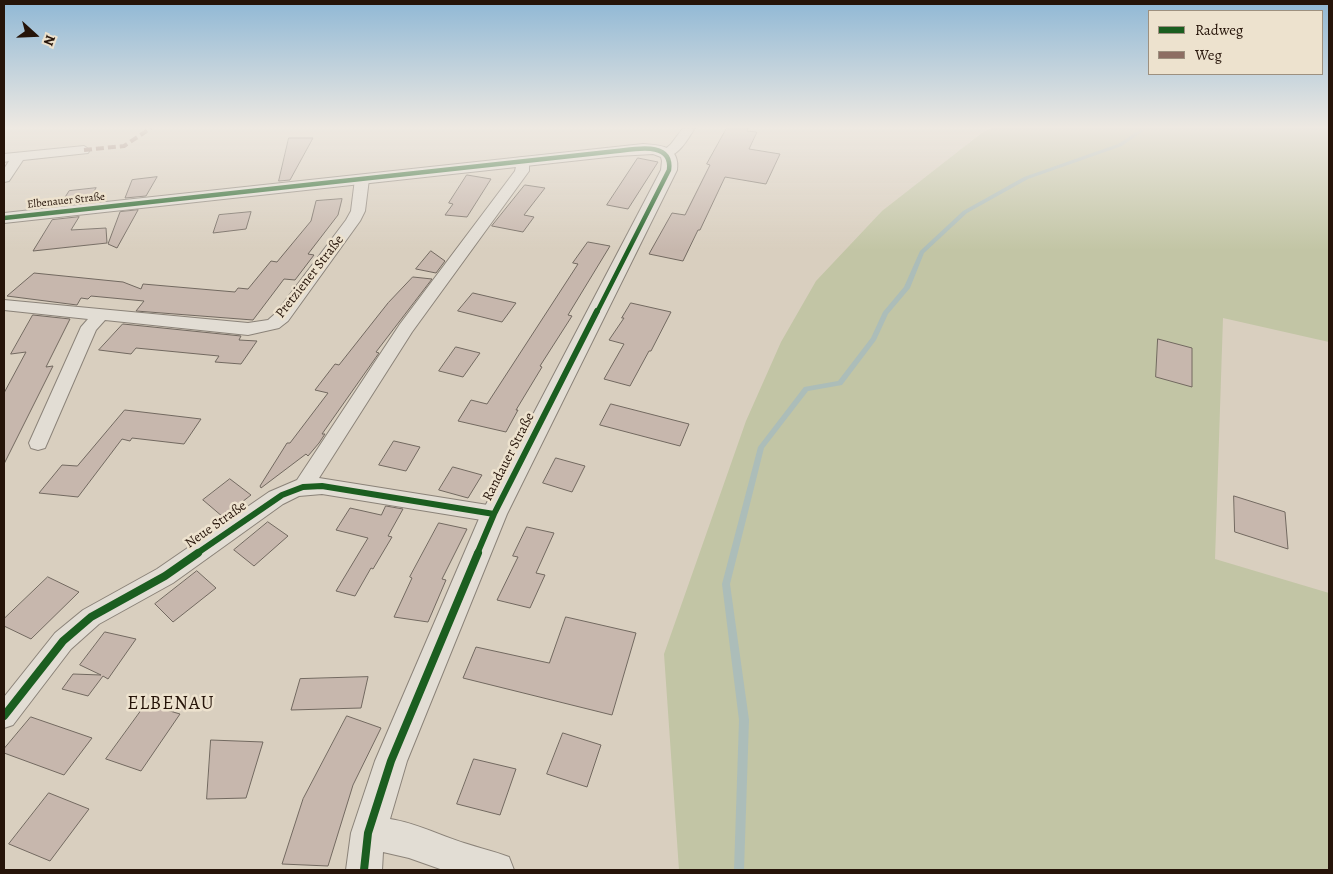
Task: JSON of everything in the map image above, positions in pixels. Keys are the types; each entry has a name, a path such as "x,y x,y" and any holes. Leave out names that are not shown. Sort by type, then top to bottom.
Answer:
{"street":[{"name":"Elbenauer Straße","path":"4,218 453,169"},
{"path":"304,485 406,328 522,169"},
{"name":"Randauer Straße","path":"364,870 368,834 391,761 494,514 669,169"},
{"name":"Pretziener Straße","path":"4,305 100,316 248,329 262,328 282,318 352,222 358,210 362,179"},
{"path":"38,443 89,327 100,316"},
{"name":"Neue Straße","path":"4,716 63,641 91,617 165,576 291,489 304,485 322,486 494,514"},
{"path":"368,834 392,836 414,842 473,866 496,870"}],"green space":[{"path":"936,169 1329,169 1329,342 1223,318 1215,559 1329,593 1329,870 679,870 664,654 746,421 781,342 816,281 882,211"}],"building":[{"path":"282,169 296,169 290,180 279,181"},
{"path":"631,169 654,169 628,209 607,205"},
{"path":"708,169 773,169 766,184 725,177 683,261 649,254 672,213 685,215"},
{"path":"467,175 491,179 467,217 445,215 453,204 449,203"},
{"path":"157,177 146,196 125,198 132,180"},
{"path":"525,185 545,188 524,215 534,217 523,232 492,226"},
{"path":"96,188 87,202 60,205 69,191"},
{"path":"342,199 338,215 308,254 314,255 295,280 284,279 253,320 136,311 144,301 91,296 88,299 81,298 77,305 7,296 34,273 123,282 141,289 143,284 235,292 238,288 248,289 271,261 277,262 311,221 316,201"},
{"path":"138,210 117,248 108,244 120,212"},
{"path":"251,212 246,229 213,233 219,215"},
{"path":"79,217 71,230 106,228 107,243 33,251 52,220"},
{"path":"588,242 610,246 568,315 572,316 540,366 542,367 516,410 518,410 506,432 458,421 471,400 487,404 578,264 573,263"},
{"path":"431,251 445,261 436,273 416,269"},
{"path":"413,277 432,279 376,352 379,353 322,434 325,434 319,443 308,456 306,454 261,488 260,486 287,443 290,443 328,393 315,390 335,364 339,365 388,303"},
{"path":"473,293 516,303 502,322 458,311"},
{"path":"631,303 671,312 630,386 604,379 624,344 609,340 624,318 622,318"},
{"path":"33,315 70,319 46,367 53,366 4,464 4,393 26,352 11,354"},
{"path":"123,324 241,336 239,340 257,341 241,364 215,362 219,356 136,348 131,354 99,350"},
{"path":"1158,339 1192,348 1192,387 1156,377"},
{"path":"456,347 480,353 463,377 439,371"},
{"path":"611,404 689,424 680,446 600,425"},
{"path":"125,410 201,419 184,444 132,438 130,441 122,439 78,497 39,493 62,465 77,466"},
{"path":"394,441 420,447 406,471 379,465"},
{"path":"556,458 585,466 572,492 543,483"},
{"path":"453,467 482,475 468,498 439,490"},
{"path":"230,479 251,495 223,517 203,500"},
{"path":"1234,496 1285,512 1288,549 1235,532"},
{"path":"386,506 403,509 388,536 392,537 355,596 336,591 368,538 336,530 350,508 381,515"},
{"path":"268,522 288,536 254,566 234,550"},
{"path":"439,523 467,529 442,579 446,580 428,622 394,617 412,578 410,577"},
{"path":"527,527 554,533 536,573 545,575 530,608 497,600 518,557 513,556"},
{"path":"197,571 216,588 173,622 155,604"},
{"path":"48,577 79,592 31,639 4,626 4,619"},
{"path":"566,617 636,633 612,715 463,678 476,647 549,663"},
{"path":"105,632 136,639 108,679 103,676 88,696 62,689 73,674 101,675 80,665"},
{"path":"368,677 361,708 291,710 300,679"},
{"path":"146,704 180,714 141,771 106,759"},
{"path":"347,716 381,728 353,785 328,866 282,864 303,799"},
{"path":"31,717 92,738 64,775 4,753 4,749"},
{"path":"563,733 601,745 587,787 547,774"},
{"path":"211,740 263,742 246,798 207,799"},
{"path":"474,759 516,769 500,815 457,804"},
{"path":"49,793 89,809 50,861 9,844"}],"waterway":[{"path":"739,870 744,720 726,584 761,447 806,389 840,383 874,339 885,313 907,288 922,252 965,212 1026,178 1052,169"}],"cycle path":[{"path":"4,218 454,169"},
{"path":"364,870 368,833 391,761 494,514 669,169"},
{"path":"4,716 63,641 91,617 165,576 276,498 293,490 308,486 322,486 494,514"}],"district":[{"name":"ELBENAU","path":"171,704"}]}
